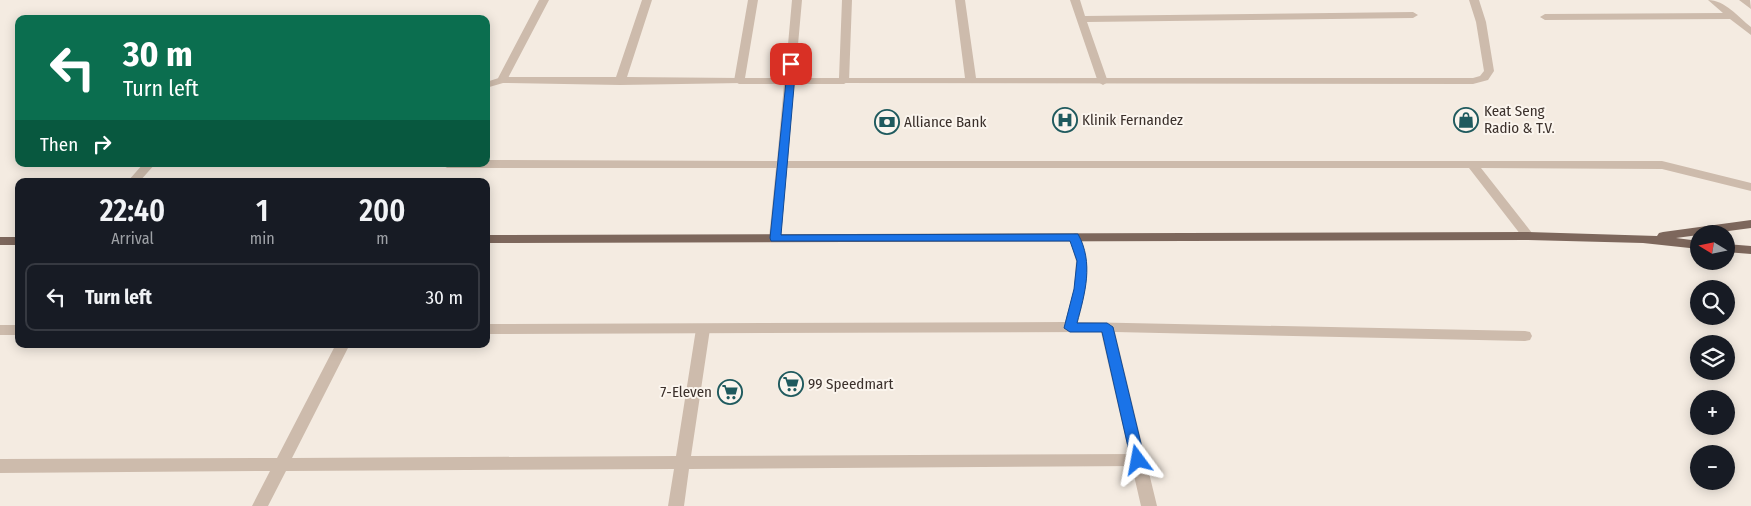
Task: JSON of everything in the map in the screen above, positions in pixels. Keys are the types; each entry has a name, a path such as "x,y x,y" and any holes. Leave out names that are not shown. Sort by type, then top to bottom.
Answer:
{"main road":[{"path":"1643,239 1751,224"},
{"path":"490,239 1528,236 1643,239 1690,244"},
{"path":"0,241 15,241"},
{"path":"1735,249 1751,250"}],"street":[{"path":"502,80 544,0"},
{"path":"620,82 646,0"},
{"path":"739,81 753,0"},
{"path":"775,238 797,0"},
{"path":"844,81 847,0"},
{"path":"960,0 971,81"},
{"path":"1075,0 1103,82"},
{"path":"490,84 502,80 620,82 790,80 1103,82 1473,81 1484,78 1489,71 1481,22 1474,0"},
{"path":"1713,0 1751,32"},
{"path":"1744,0 1751,6"},
{"path":"1082,19 1413,15"},
{"path":"1544,17 1733,16"},
{"path":"490,164 1662,165 1751,186"},
{"path":"1472,165 1528,236"},
{"path":"137,178 146,167"},
{"path":"1070,328 1080,289 1082,261 1074,237"},
{"path":"1107,327 1150,506"},
{"path":"490,329 1107,327 1525,336"},
{"path":"676,506 703,329"},
{"path":"0,330 15,330"},
{"path":"260,506 341,348"},
{"path":"0,466 1138,460"}],"place":[{"name":"Klinik Fernandez","path":"1065,120"},
{"name":"Keat Seng Radio & T.V.","path":"1466,120"},
{"name":"Alliance Bank","path":"887,122"},
{"name":"99 Speedmart","path":"791,384"},
{"name":"7-Eleven","path":"730,392"}],"route":[{"path":"791,64 775,238 1074,237 1082,261 1080,289 1070,328 1107,327 1138,460"}]}
